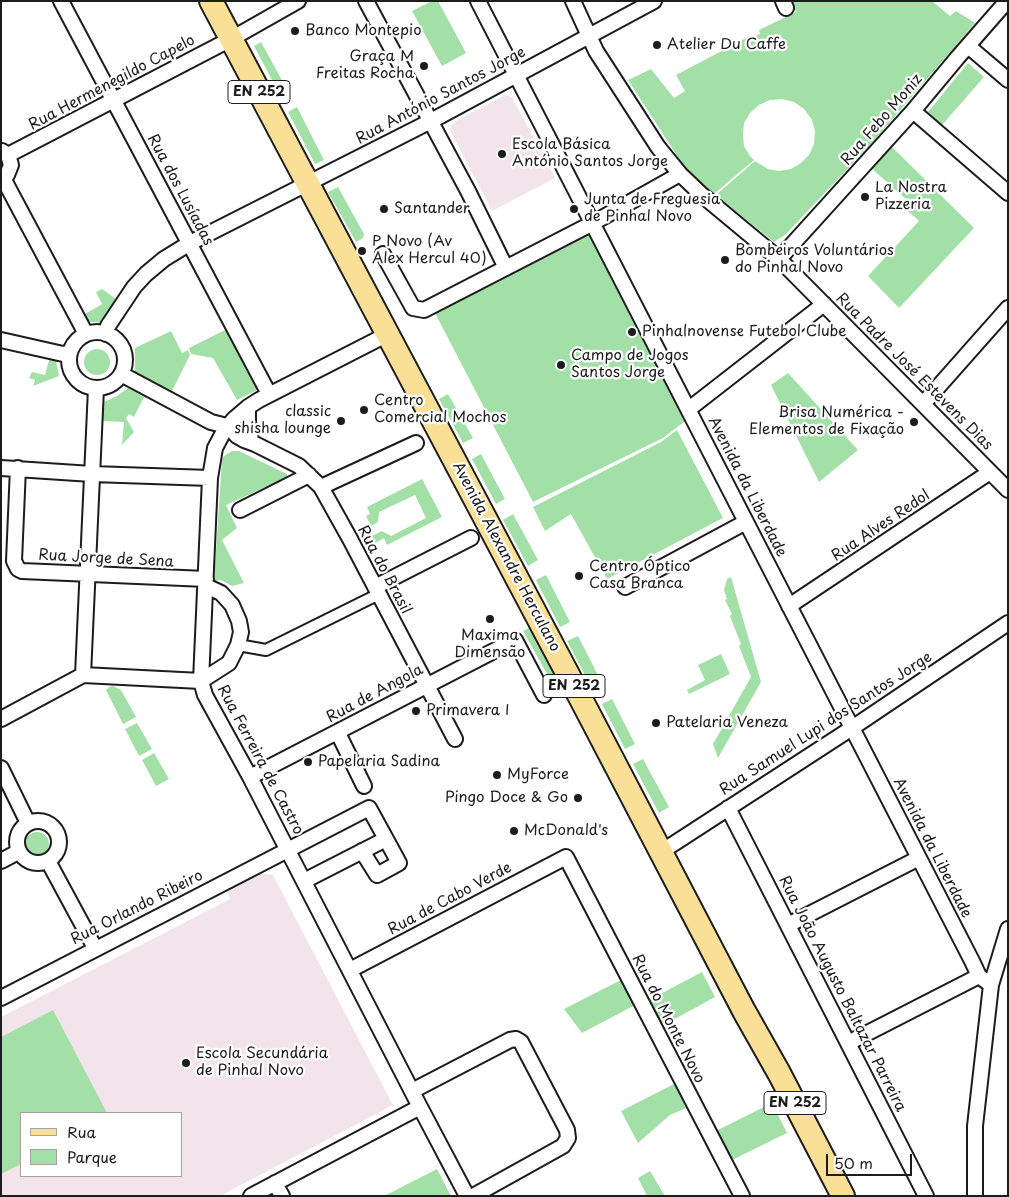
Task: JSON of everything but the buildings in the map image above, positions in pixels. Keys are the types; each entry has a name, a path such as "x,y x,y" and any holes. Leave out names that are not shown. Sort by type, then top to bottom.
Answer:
{"main road":[{"name":"EN 252","path":"211,1 307,183"},
{"name":"Avenida Alexandre Herculano","path":"307,183 843,1196"},
{"name":"Avenida Alexandre Herculano","path":"744,1011 770,1076 826,1196"}],"street":[{"name":"Rua dos Lusíadas","path":"61,1 269,394"},
{"name":"Rua Hermenegildo Capelo","path":"5,153 231,39 298,1"},
{"path":"366,1 468,191 506,268"},
{"name":"Avenida da Liberdade","path":"478,1 980,976 992,985"},
{"name":"Rua Padre José Estevens Dias","path":"573,1 596,51 658,147 680,174 702,195 779,259 1008,490"},
{"name":"Rua António Santos Jorge","path":"106,334 108,326 134,286 164,259 190,243 431,121 654,1"},
{"name":"Rua Febo Moniz","path":"779,259 913,111 968,46 1003,17 1007,1"},
{"path":"968,46 1008,80"},
{"path":"913,111 1008,193"},
{"path":"5,153 11,160 10,170 2,178 86,334"},
{"path":"383,254 413,308 424,310 593,223 680,174"},
{"path":"689,410 824,304"},
{"path":"923,404 1008,308"},
{"path":"100,332 106,334 120,343 123,350 124,366 121,374 111,384 96,388 80,382 75,377 71,369 70,353 74,345 86,334 100,332"},
{"name":"Rua Ferreira de Castro","path":"388,334 269,394 248,407 224,431 214,453 210,478 201,681 205,694 467,1196"},
{"path":"1,340 63,354 70,353"},
{"name":"Rua do Brasil","path":"121,374 211,422 240,430 251,442 299,466 321,487 455,739"},
{"path":"83,674 96,388"},
{"path":"214,453 229,442 237,440 251,442 248,427 248,407"},
{"path":"321,487 416,443"},
{"path":"1,468 92,474 210,478"},
{"name":"Rua Jorge de Sena","path":"18,468 14,561 15,566 22,571 206,583"},
{"name":"Rua Alves Redol","path":"790,606 990,472"},
{"path":"240,510 309,475"},
{"path":"624,587 746,522"},
{"path":"238,646 266,650 471,538"},
{"path":"1,719 83,674 201,681 214,674 229,663 238,646 241,632 239,620 232,605 221,593 206,583"},
{"name":"Rua Samuel Lupi dos Santos Jorge","path":"661,852 852,728 1008,623"},
{"name":"Rua de Angola","path":"250,777 515,640 544,695"},
{"path":"338,733 364,786"},
{"path":"1,768 28,823"},
{"name":"Rua Orlando Ribeiro","path":"1,998 369,808 386,839"},
{"name":"Rua João Augusto Baltazar Parreira","path":"728,808 926,1196"},
{"path":"38,820 46,822 57,832 58,850 48,861 37,864 29,862 18,852 16,841 18,834 28,823 38,820"},
{"path":"304,881 362,851 386,839 399,863 377,875 362,851"},
{"path":"1,861 18,852"},
{"name":"Rua de Cabo Verde","path":"350,970 566,857"},
{"name":"Rua do Monte Novo","path":"566,857 742,1196"},
{"path":"788,925 919,858"},
{"path":"48,861 95,948"},
{"path":"975,1196 975,1126 992,985 1008,929"},
{"path":"848,1042 980,976"},
{"path":"412,1091 510,1040 521,1042 566,1130 568,1138 564,1146 473,1196"},
{"path":"251,1196 420,1107"},
{"path":"275,1183 282,1196"}],"shaded area":[{"name":"Escola Básica António Santos Jorge","path":"505,95 512,97 555,178 492,211 450,130 452,123"},
{"name":"Escola Secundária de Pinhal Novo","path":"261,873 273,875 393,1105 220,1196 1,1196 1,1017 230,899 227,891"}],"green space":[{"path":"432,1 438,1 466,53 442,66 412,11"},
{"path":"792,1 932,1 950,16 956,11 975,23 871,144 785,235 774,242 716,195 755,161 768,169 779,171 791,169 801,163 809,155 814,144 815,131 812,120 804,109 794,102 782,99 770,100 759,105 750,113 744,123 743,135 744,146 754,160 714,194 685,168 628,80 651,69 674,98 685,91 676,75 748,37 750,39 760,34 759,30 796,12"},
{"path":"261,42 289,93 281,97 254,46"},
{"path":"968,63 984,77 942,125 928,112"},
{"path":"297,107 324,160 315,164 288,112"},
{"path":"892,147 974,228 899,308 868,276 919,221 901,205 906,199 871,168"},
{"path":"338,187 364,234 363,238 356,242 328,192"},
{"name":"Campo de Jogos Santos Jorge","path":"590,230 688,419 663,438 533,502 434,311"},
{"path":"102,289 116,299 102,322 88,322 85,314 102,304 96,292"},
{"path":"225,330 257,390 237,400 213,358 191,354 189,348"},
{"path":"171,331 182,353 188,350 190,355 172,391 135,373 135,348"},
{"path":"97,349 106,353 110,362 106,371 97,375 88,371 84,362 88,353"},
{"path":"49,360 56,361 59,376 33,386 35,380 29,378 32,372 45,375"},
{"path":"788,373 858,450 819,482 771,385"},
{"path":"128,388 144,397 134,417 129,414 126,418 134,432 122,445 124,422 102,421 104,402"},
{"path":"448,394 473,438 463,443 439,399"},
{"path":"677,430 723,518 607,579 571,514 545,531 533,507 661,442"},
{"path":"232,451 239,451 287,474 287,477 226,505 237,528 222,540 244,583 232,586 221,580 214,581 222,460 224,456"},
{"path":"481,454 505,499 496,504 472,459"},
{"path":"422,479 442,517 387,545 384,538 367,548 363,540 382,531 391,536 426,518 415,495 379,512 378,522 371,526 366,516 370,514 367,507"},
{"path":"513,514 538,560 528,566 503,520"},
{"path":"546,575 570,622 560,627 536,580"},
{"path":"731,577 761,682 718,758 713,744 751,677 739,646 741,644 730,616 732,614 725,600 727,599 724,590 727,579"},
{"path":"531,627 559,680 555,688 523,631"},
{"path":"578,636 602,683 592,688 567,641"},
{"path":"721,654 730,674 689,694 687,690 705,680 698,665"},
{"path":"113,686 121,690 136,717 123,724 106,690"},
{"path":"612,699 635,744 625,749 602,704"},
{"path":"137,723 152,749 139,756 125,729"},
{"path":"154,753 169,779 156,786 142,760"},
{"path":"643,759 669,807 659,813 633,764"},
{"path":"37,832 46,835 49,844 46,853 37,856 28,853 25,844 28,835"},
{"path":"702,972 715,997 662,1026 647,1001"},
{"path":"621,980 635,1005 582,1033 564,1009"},
{"path":"53,1010 106,1112 20,1112 20,1164 1,1174 1,1037"},
{"path":"674,1084 686,1108 670,1115 638,1143 621,1111"},
{"path":"772,1103 787,1133 732,1160 716,1131"},
{"path":"437,1169 451,1196 384,1196"},
{"path":"650,1171 665,1196 647,1196 638,1178"}],"place":[{"name":"Banco Montepio","path":"295,31"},
{"name":"Atelier Du Caffe","path":"657,45"},
{"name":"Graça M Freitas Rocha","path":"424,66"},
{"name":"Escola Básica António Santos Jorge","path":"502,154"},
{"name":"La Nostra Pizzeria","path":"865,197"},
{"name":"Santander","path":"384,209"},
{"name":"Junta de Freguesia de Pinhal Novo","path":"574,209"},
{"name":"P Novo (Av Alex Hercul 40)","path":"362,251"},
{"name":"Bombeiros Voluntários do Pinhal Novo","path":"725,260"},
{"name":"Pinhalnovense Futebol Clube","path":"632,332"},
{"name":"Campo de Jogos Santos Jorge","path":"561,365"},
{"name":"Centro Comercial Mochos","path":"364,410"},
{"name":"classic shisha lounge","path":"341,421"},
{"name":"Brisa Numérica - Elementos de Fixação","path":"914,422"},
{"name":"Centro Óptico Casa Branca","path":"579,576"},
{"name":"Maxima Dimensão","path":"490,619"},
{"name":"Primavera I","path":"416,711"},
{"name":"Patelaria Veneza","path":"656,723"},
{"name":"Papelaria Sadina","path":"308,762"},
{"name":"MyForce","path":"497,775"},
{"name":"Pingo Doce & Go","path":"578,798"},
{"name":"McDonald's","path":"514,831"},
{"name":"Escola Secundária de Pinhal Novo","path":"186,1063"}]}
